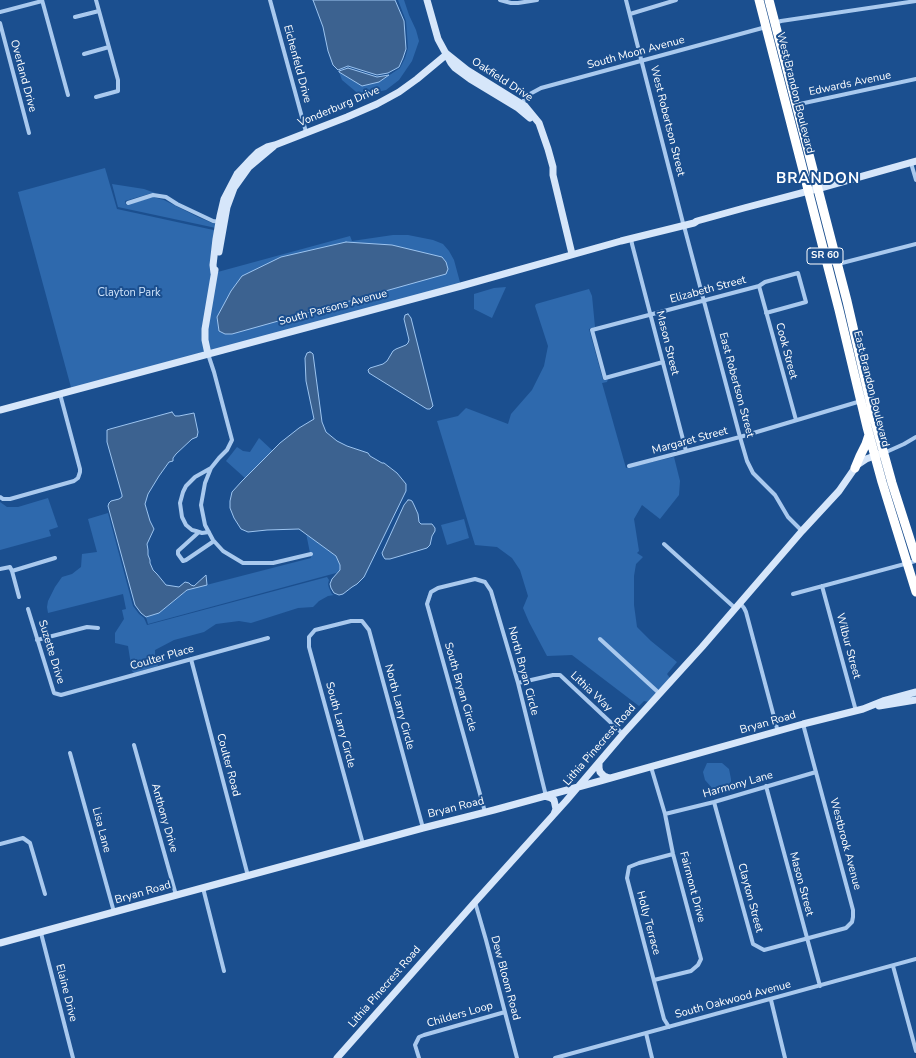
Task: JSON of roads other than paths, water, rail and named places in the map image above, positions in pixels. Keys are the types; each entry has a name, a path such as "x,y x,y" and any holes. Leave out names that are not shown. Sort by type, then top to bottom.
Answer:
{"highway":[{"name":"West Brandon Boulevard","path":"759,0 770,25 769,27 772,29 777,48 779,51 782,51 808,191"},
{"path":"764,0 768,18 771,22 770,25"},
{"name":"West Brandon Boulevard","path":"769,0 770,25 791,106 817,189"},
{"name":"East Brandon Boulevard","path":"817,189 855,332 870,435 892,483 913,561 916,592"},
{"name":"East Brandon Boulevard","path":"808,191 879,454"},
{"path":"855,468 870,435"}],"street":[{"path":"0,12 42,0 68,95"},
{"path":"96,0 118,80 118,91 96,96"},
{"name":"Eichenfeld Drive","path":"270,0 306,132"},
{"name":"Oakfield Drive","path":"427,0 436,32 451,63 460,72 490,87 519,106 540,128 556,174 574,254"},
{"path":"500,0 524,3 537,0"},
{"name":"West Robertson Street","path":"626,0 684,224"},
{"path":"630,14 676,0"},
{"name":"South Moon Avenue","path":"519,106 528,95 540,88 642,61 781,21 916,1"},
{"path":"75,18 99,11"},
{"name":"Overland Drive","path":"0,23 29,133"},
{"path":"84,54 109,47"},
{"name":"Vonderburg Drive","path":"208,354 204,333 214,272 217,265 224,199 237,174 255,154 267,147 362,111 388,98 417,79 447,54"},
{"name":"Edwards Avenue","path":"791,106 916,79"},
{"path":"914,162 916,180"},
{"name":"South Parsons Avenue","path":"0,410 631,238 675,228 684,224 694,224 697,221 914,162"},
{"path":"128,203 153,195 166,198 213,221 222,222"},
{"name":"East Robertson Street","path":"684,224 740,437 748,461 753,473 775,495 789,518 802,531"},
{"name":"Mason Street","path":"631,238 686,451"},
{"path":"837,264 916,244"},
{"name":"Elizabeth Street","path":"663,362 605,378 592,330 759,286 764,282 798,273 806,302 766,313"},
{"name":"Cook Street","path":"759,286 796,420"},
{"path":"208,354 232,440 228,450 211,468 205,483 201,505 205,525 214,541 223,551 243,563 273,563 311,554"},
{"path":"0,497 3,499 10,499 74,482 78,478 80,472 79,465 60,394"},
{"name":"Margaret Street","path":"630,466 740,437 865,400"},
{"path":"879,454 904,444 916,437"},
{"name":"Lithia Pinecrest Road","path":"337,1058 475,902 554,816 623,734 839,491 855,468 863,461 879,454"},
{"path":"209,532 202,533 192,530 186,525 182,517 180,503 181,496 190,481 202,472 211,468"},
{"path":"199,532 178,551 178,554 183,561 214,541"},
{"path":"664,544 738,606 744,608 778,732"},
{"path":"12,571 55,558"},
{"path":"793,594 913,561"},
{"path":"0,569 10,567 19,597"},
{"name":"North Bryan Circle","path":"456,584 475,579 485,582 491,591 518,684 545,796"},
{"name":"South Bryan Circle","path":"456,584 438,588 431,592 427,604 485,812"},
{"name":"Wilbur Street","path":"822,586 856,711"},
{"name":"Suzette Drive","path":"28,609 54,693 61,695"},
{"name":"North Larry Circle","path":"333,625 351,620 362,622 369,630 423,828"},
{"name":"South Larry Circle","path":"333,625 315,630 309,637 309,647 363,844"},
{"path":"38,640 87,627 98,628"},
{"name":"Coulter Place","path":"61,695 268,638"},
{"path":"600,639 659,693"},
{"name":"Coulter Road","path":"191,659 248,876"},
{"name":"Lithia Way","path":"518,684 553,675 560,675 623,734"},
{"name":"Bryan Road","path":"0,943 578,787 803,724 856,711 883,701 916,692"},
{"path":"863,709 916,700"},
{"name":"Westbrook Avenue","path":"803,724 853,910 852,922 846,928 806,938"},
{"name":"Anthony Drive","path":"134,746 176,895"},
{"name":"Lisa Lane","path":"70,753 114,913"},
{"path":"599,763 598,768 600,772 604,776 610,778"},
{"name":"Fairmont Drive","path":"651,767 665,814 701,959 698,966 691,971 654,980"},
{"name":"Harmony Lane","path":"665,814 714,802 816,772"},
{"name":"Mason Street","path":"766,786 820,986"},
{"path":"545,796 551,798 555,802 556,809 554,816"},
{"name":"Clayton Street","path":"714,802 753,944 764,950 806,938"},
{"path":"0,844 23,838 30,843 45,894"},
{"name":"Holly Terrace","path":"669,1027 664,1019 627,878 629,867 674,854"},
{"path":"203,888 224,971"},
{"name":"Dew Bloom Road","path":"475,902 517,1058"},
{"name":"Elaine Drive","path":"41,932 73,1058"},
{"name":"South Oakwood Avenue","path":"555,1058 916,960"},
{"path":"893,966 916,1051"},
{"path":"771,1000 786,1058"},
{"name":"Childers Loop","path":"419,1058 416,1045 419,1037 505,1012"},
{"path":"646,1033 652,1058"}],"district":[{"name":"BRANDON","path":"818,179"}],"park label":[{"name":"Clayton Park","path":"129,293"}]}
